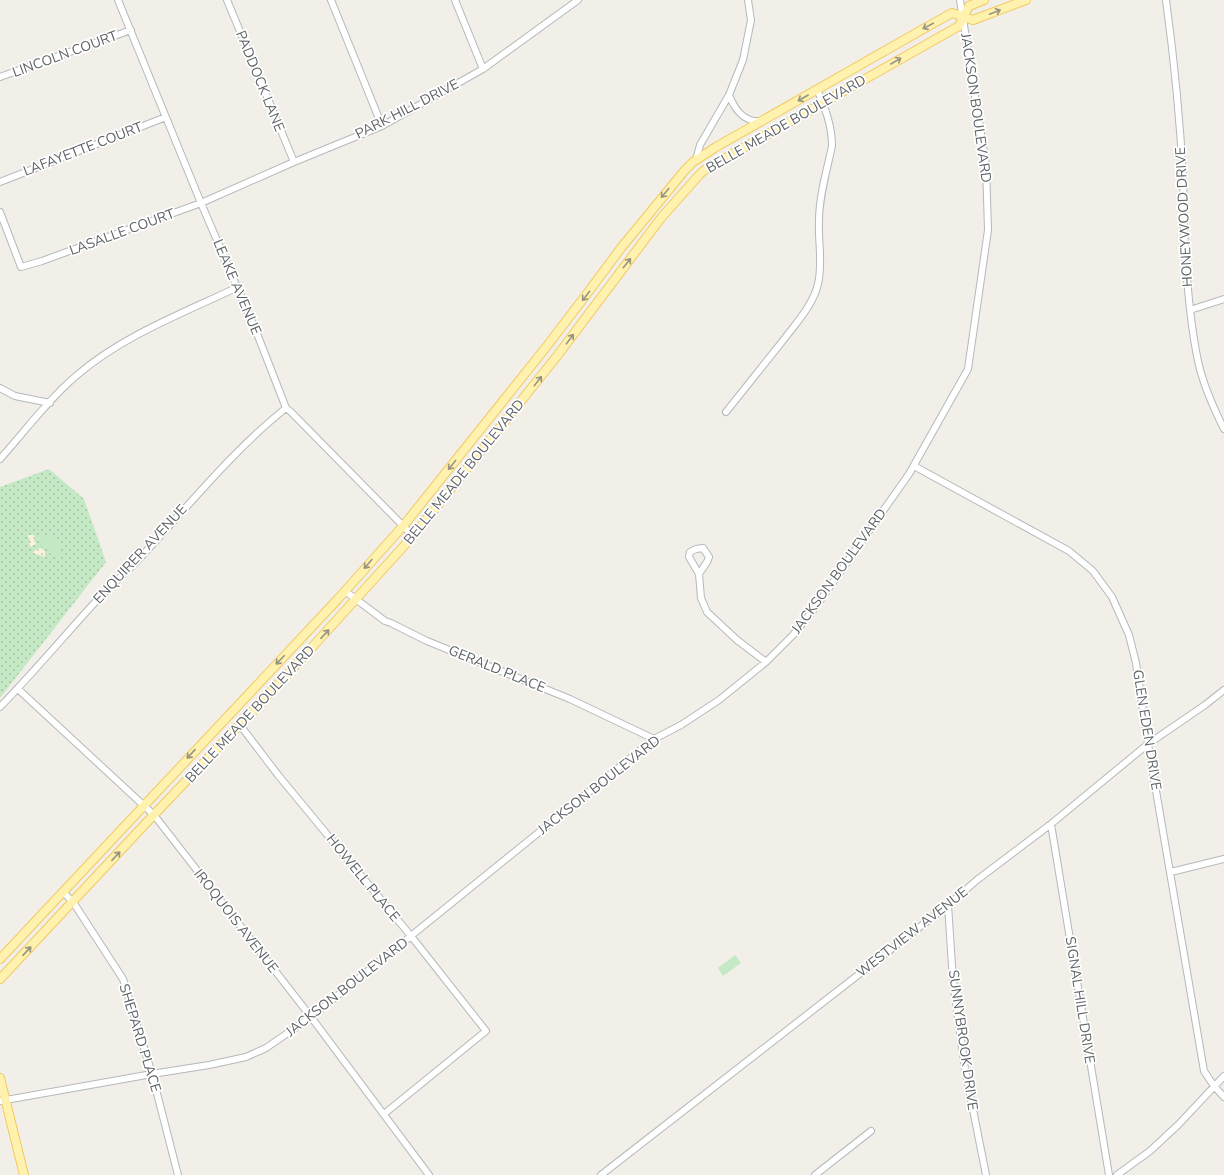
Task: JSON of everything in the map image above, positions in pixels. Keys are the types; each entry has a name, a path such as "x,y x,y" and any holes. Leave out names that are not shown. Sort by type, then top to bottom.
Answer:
{"main road":[{"name":"BELLE MEADE BOULEVARD","path":"0,979 240,726 414,536 528,393 661,218 704,170 959,26 969,6 984,0"},
{"name":"BELLE MEADE BOULEVARD","path":"0,959 345,591 404,526 517,384 641,223 685,170 696,160 763,120 952,14 973,20 1026,0"},
{"path":"875,56 882,69"},
{"path":"763,120 769,132"},
{"path":"696,160 704,170"},
{"path":"517,384 528,393"},
{"path":"491,416 502,425"},
{"path":"228,715 240,726"},
{"path":"0,1078 3,1101 24,1175"}],"street":[{"name":"LEAKE AVENUE","path":"118,0 201,204 238,287 286,408 414,536"},
{"name":"PADDOCK LANE","path":"227,0 294,162"},
{"path":"331,0 382,126"},
{"path":"455,0 483,69"},
{"name":"PARK HILL DRIVE","path":"201,204 294,162 382,126 483,69 578,0"},
{"path":"696,160 700,145 729,95 738,74 747,44 751,20 748,0"},
{"name":"JACKSON BOULEVARD","path":"3,1101 209,1065 246,1057 266,1048 311,1017 654,739 719,700 766,662 788,641 812,612 914,466 968,369 988,230 986,165 960,0"},
{"name":"HONEYWOOD DRIVE","path":"1166,0 1183,177 1184,227 1190,310 1200,370 1212,405 1224,429"},
{"name":"LINCOLN COURT","path":"0,77 131,30"},
{"path":"726,412 804,313 814,296 818,284 820,269 818,222 832,146 832,135 829,121 817,89"},
{"path":"729,95 737,111 742,115 752,121 763,120"},
{"name":"LAFAYETTE COURT","path":"0,182 166,117"},
{"name":"LASALLE COURT","path":"0,212 21,266 42,261 201,204"},
{"path":"0,459 75,377 94,362 128,339 238,287"},
{"path":"1190,310 1224,299"},
{"path":"0,388 15,396 50,403"},
{"name":"ENQUIRER AVENUE","path":"0,707 18,689 98,598 138,560 198,493 255,434 286,408"},
{"name":"GLEN EDEN DRIVE","path":"914,466 1069,551 1093,571 1112,597 1129,635 1136,663 1148,744 1204,1071 1214,1086 1224,1097"},
{"path":"699,574 701,598 707,612 737,640 766,662"},
{"name":"GERALD PLACE","path":"345,591 385,621 427,641 570,699 654,739"},
{"name":"IROQUOIS AVENUE","path":"18,689 154,815 311,1017 429,1175"},
{"name":"WESTVIEW AVENUE","path":"601,1175 948,905 977,880 1051,824 1148,744 1205,705 1224,690"},
{"name":"HOWELL PLACE","path":"240,726 287,786 411,936 486,1031 384,1114"},
{"name":"SIGNAL HILL DRIVE","path":"1051,824 1109,1175"},
{"path":"1171,872 1224,859"},
{"name":"SHEPARD PLACE","path":"63,892 73,902 123,979 152,1074 178,1175"},
{"name":"SUNNYBROOK DRIVE","path":"948,905 953,980 965,1069 986,1175"},
{"path":"1117,1175 1150,1151 1176,1127 1224,1076"},
{"path":"814,1175 870,1131"}],"green space":[{"path":"49,469 84,499 106,562 0,698 0,487"},
{"path":"43,534 57,539 60,550 58,556 51,555 47,549 40,545 38,538"},
{"path":"735,955 741,963 723,976 718,968"}],"sand":[{"path":"29,535 33,535 35,537 34,541 36,544 31,547 29,544"},
{"path":"40,548 45,551 45,557 33,553"}]}
